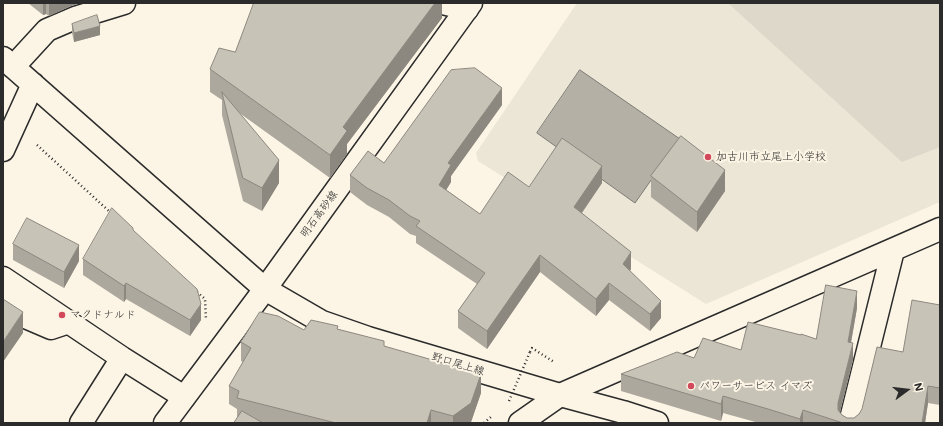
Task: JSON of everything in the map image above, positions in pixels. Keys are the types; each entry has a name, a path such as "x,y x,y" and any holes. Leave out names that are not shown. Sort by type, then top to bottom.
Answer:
{"street":[{"path":"8,62 47,30 75,18 124,3"},
{"path":"444,3 469,6"},
{"name":"明石高砂線","path":"165,423 265,289 469,6"},
{"name":"野口尾上線","path":"8,62 265,289 322,322 368,338 560,395 622,418 658,423"},
{"path":"3,150 33,84"},
{"path":"520,423 560,395 940,229"},
{"path":"850,423 893,250"},
{"path":"3,278 122,358 184,397"},
{"path":"3,302 23,316 51,328 69,322"},
{"path":"81,423 122,358"}],"path":[{"path":"14,125 112,215"},
{"path":"193,289 205,299 206,322"},
{"path":"509,401 532,348 557,364"}],"shaded area":[{"name":"加古川市立尾上小学校","path":"577,3 940,3 940,202 706,304 478,161 476,153"},
{"path":"728,3 940,3 940,147 902,162"},
{"path":"580,70 680,139 635,203 537,133"}],"building":[{"path":"254,3 435,3 343,127 347,131 330,155 210,69 219,48 235,52"},
{"path":"97,15 100,26 74,33 72,24"},
{"path":"475,68 502,88 448,163 451,165 439,185 480,214 508,172 529,187 562,138 602,166 574,207 631,252 623,264 661,301 650,314 609,283 596,299 540,255 487,331 458,311 485,273 416,226 420,221 410,216 389,200 367,188 350,175 368,151 384,163 451,70"},
{"path":"222,92 279,160 262,188 243,178"},
{"path":"681,136 725,170 697,212 651,176"},
{"path":"112,208 133,228 133,230 197,289 201,304 190,320 126,283 124,286 83,259"},
{"path":"27,218 79,245 64,272 13,244"},
{"path":"826,285 857,291 848,342 853,343 838,403 838,410 847,418 854,418 862,409 877,347 903,352 912,300 940,305 940,388 928,386 922,423 843,423 803,410 800,419 723,396 721,404 621,374 677,352 694,358 703,338 741,350 748,322 801,334 816,339"},
{"path":"3,299 23,312 3,342"},
{"path":"260,312 278,316 304,330 311,320 338,326 337,329 384,341 384,346 481,374 471,403 453,416 431,410 427,423 336,423 237,398 239,391 229,386 251,348 241,342"},
{"path":"242,411 263,423 234,423"}],"place":[{"name":"加古川市立尾上小学校","path":"708,157"},
{"name":"マクドナルド","path":"62,315"},
{"name":"パワーサービス イマズ","path":"691,386"}]}
